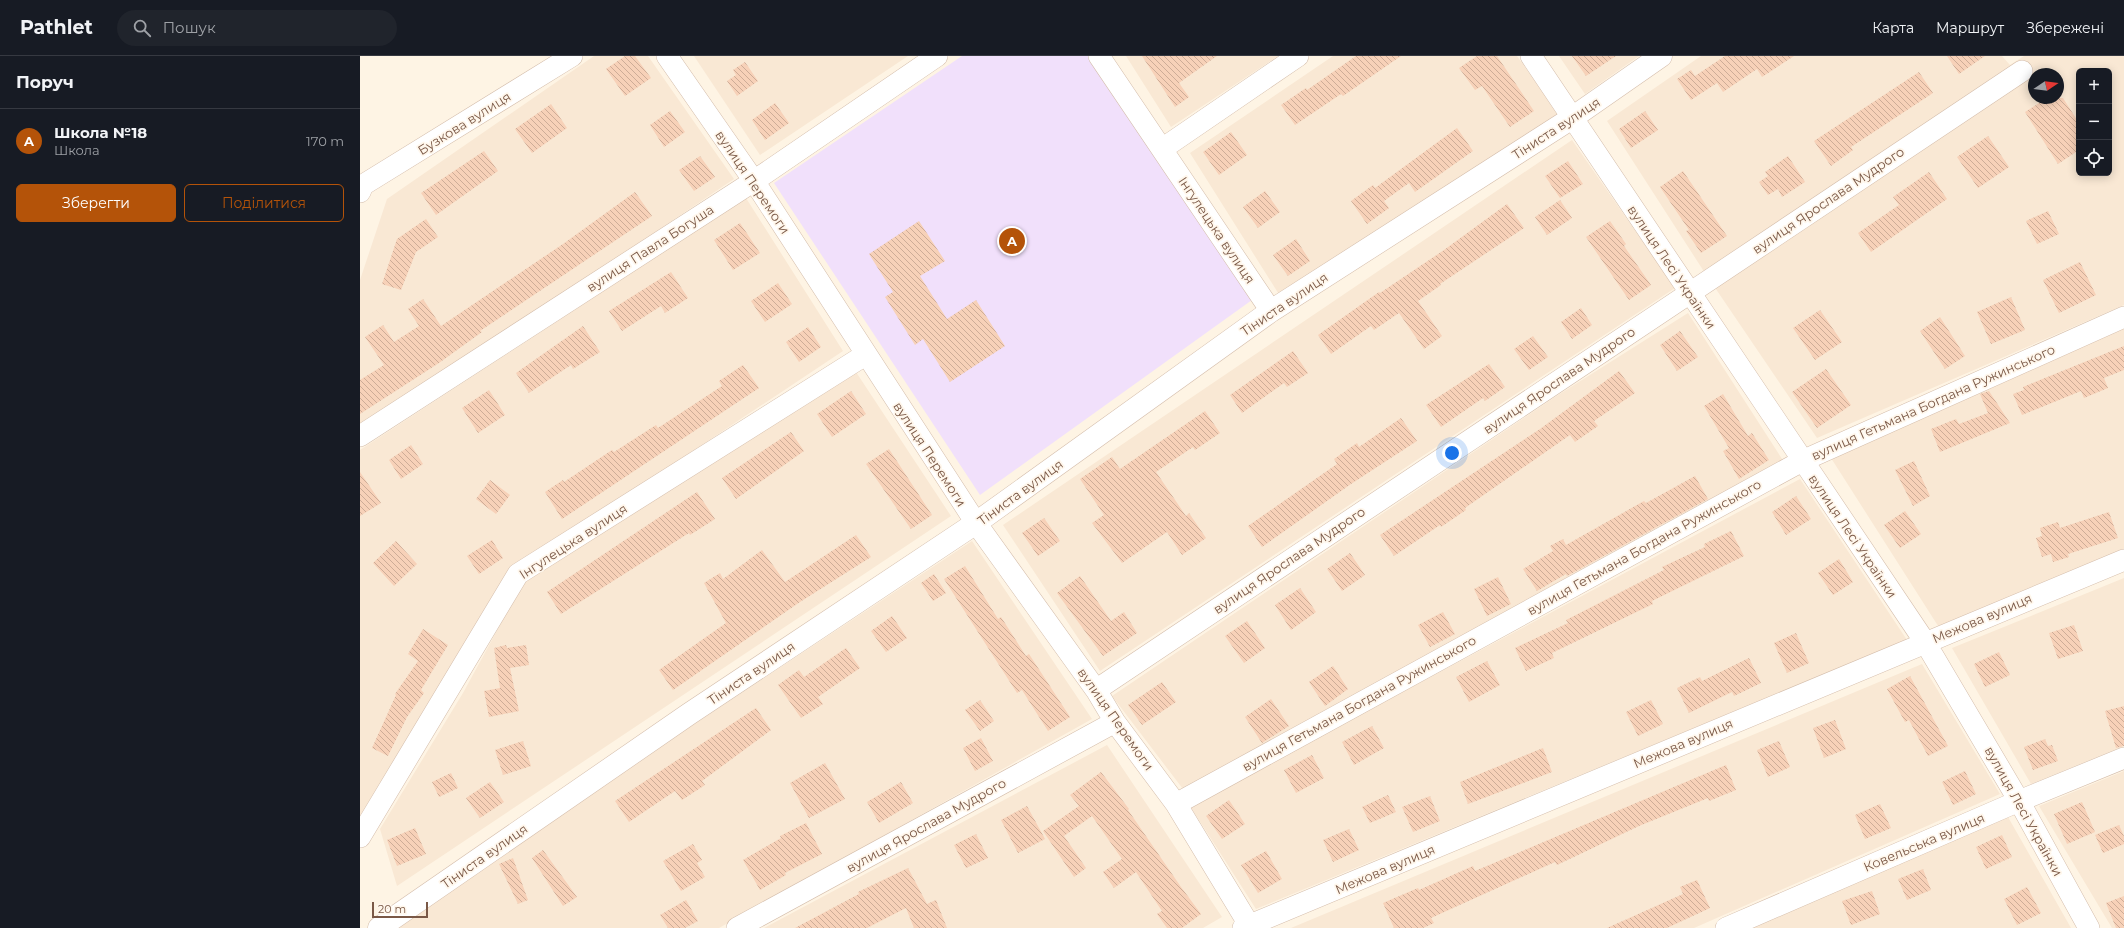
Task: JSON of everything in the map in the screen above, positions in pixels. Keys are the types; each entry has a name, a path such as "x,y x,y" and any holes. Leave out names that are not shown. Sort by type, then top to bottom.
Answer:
{"street":[{"name":"Бузкова вулиця","path":"360,192 363,185 572,56"},
{"name":"вулиця Перемоги","path":"667,56 754,181 865,355 976,523 1096,690 1115,722 1176,804 1248,927"},
{"name":"вулиця Павла Богуша","path":"360,436 754,181 937,56"},
{"name":"Інгулецька вулиця","path":"1099,56 1271,311"},
{"path":"1162,149 1298,56"},
{"name":"вулиця Лесі Українки","path":"1531,56 1925,642 2019,801 2089,928"},
{"name":"Тіниста вулиця","path":"379,928 689,714 976,523 1271,311 1572,118 1661,56"},
{"name":"вулиця Ярослава Мудрого","path":"1096,690 1689,292 2022,71"},
{"name":"вулиця Гетьмана Богдана Ружинського","path":"1176,804 1802,461 2124,316"},
{"name":"Інгулецька вулиця","path":"360,837 518,574 865,355"},
{"name":"Межова вулиця","path":"1248,927 1925,642 2124,560"},
{"name":"вулиця Ярослава Мудрого","path":"737,928 1115,722"},
{"name":"Ковельська вулиця","path":"1726,928 2019,801 2124,758"}],"shaded area":[{"path":"594,56 648,56 734,179 360,431 360,280 387,199"},
{"path":"694,56 908,56 760,155"},
{"path":"962,56 1088,56 1252,300 980,495 774,183"},
{"path":"1126,56 1278,56 1171,127"},
{"path":"1333,56 1517,56 1559,114 1280,296 1190,153"},
{"path":"1559,56 1639,56 1585,94"},
{"path":"1701,56 2002,56 2010,65 2024,56 2124,56 2124,305 1817,438 1703,270 1607,121"},
{"path":"1572,140 1675,288 1100,671 1003,525"},
{"path":"746,198 843,351 517,568 360,817 360,450"},
{"path":"1688,313 1784,462 1183,789 1112,696 1555,397"},
{"path":"2124,327 2124,552 1940,629 1831,458"},
{"path":"856,372 951,516 397,886 380,829 463,693 523,583"},
{"path":"1800,479 1907,640 1256,909 1190,806"},
{"path":"972,541 1092,719 719,928 398,928 408,913"},
{"path":"2124,578 2124,746 2031,784 1952,648"},
{"path":"1922,664 2000,794 1694,928 1291,928"},
{"path":"1107,745 1222,917 1203,928 764,928"},
{"path":"2124,771 2124,928 2112,928 2039,806"},
{"path":"2008,817 2071,928 1752,928"}],"building":[{"path":"625,56 635,56 651,78 625,96 606,69"},
{"path":"1142,56 1217,56 1179,83 1189,97 1175,107"},
{"path":"1356,56 1401,56 1343,96 1341,94 1295,125 1281,105 1306,88 1307,90"},
{"path":"1477,56 1497,56 1534,111 1510,127 1482,86 1475,90 1459,68"},
{"path":"1572,56 1616,56 1586,76"},
{"path":"1725,56 1794,56 1762,77 1757,69 1723,92 1717,83 1691,100 1677,79 1691,70 1695,76"},
{"path":"1947,56 1985,56 1959,74"},
{"path":"745,62 758,81 737,96 727,81 736,75 733,70"},
{"path":"1919,72 1933,93 1851,147 1853,150 1831,166 1814,141"},
{"path":"2064,100 2076,118 2076,152 2058,164 2025,112 2038,104 2064,104"},
{"path":"775,103 789,123 765,140 752,120"},
{"path":"551,104 567,128 532,153 515,129"},
{"path":"670,111 685,132 664,147 650,125"},
{"path":"1645,111 1658,130 1631,148 1619,129"},
{"path":"1457,128 1473,151 1415,192 1409,183 1384,201 1389,208 1367,224 1351,201 1373,185 1375,188"},
{"path":"1231,132 1247,155 1219,175 1203,152"},
{"path":"1988,136 2009,167 1978,188 1957,157"},
{"path":"484,151 498,171 436,215 421,193"},
{"path":"700,156 715,177 694,191 679,170"},
{"path":"1788,156 1805,182 1782,197 1778,189 1768,195 1759,182 1768,176 1765,172"},
{"path":"1568,161 1583,184 1560,198 1545,176"},
{"path":"1683,171 1727,236 1701,253 1686,231 1689,230 1660,187"},
{"path":"1929,172 1947,199 1871,252 1858,233 1899,205 1893,197"},
{"path":"1265,191 1280,212 1258,228 1243,207"},
{"path":"635,192 652,216 480,331 482,332 439,363 360,414 360,380 384,365 365,337 383,325 394,342 419,326 408,309 423,299 441,326 563,244"},
{"path":"1560,200 1572,218 1547,235 1535,217"},
{"path":"1507,204 1524,228 1440,284 1441,285 1418,301 1442,336 1424,349 1399,313 1374,330 1371,326 1331,354 1318,335 1379,292 1380,293 1444,250"},
{"path":"2048,211 2059,234 2037,244 2026,221"},
{"path":"426,219 438,237 416,252 401,290 382,284 397,239"},
{"path":"919,221 945,261 920,276 947,319 976,300 1005,346 950,382 923,339 915,345 885,297 893,292 869,254"},
{"path":"1610,221 1626,244 1624,246 1651,285 1629,300 1586,237"},
{"path":"740,223 760,253 733,270 714,240"},
{"path":"1296,239 1310,261 1288,276 1273,255"},
{"path":"2080,262 2096,295 2059,313 2043,280"},
{"path":"671,272 688,298 665,313 661,306 622,331 609,311"},
{"path":"778,283 792,304 765,322 751,301"},
{"path":"2011,297 2025,330 1991,344 1977,312"},
{"path":"1581,308 1592,325 1572,339 1561,322"},
{"path":"1820,310 1842,342 1815,360 1793,328"},
{"path":"1940,317 1965,356 1945,369 1920,331"},
{"path":"583,326 600,352 573,369 571,365 529,393 516,373"},
{"path":"808,327 821,347 799,362 786,342"},
{"path":"1680,331 1698,357 1677,371 1660,345"},
{"path":"1533,336 1548,357 1529,370 1514,349"},
{"path":"2124,346 2124,370 2104,378 2108,388 2084,398 2081,391 2022,415 2013,394 2024,390 2023,387"},
{"path":"1293,351 1308,373 1287,387 1284,383 1242,413 1230,395"},
{"path":"1489,364 1505,387 1485,401 1483,398 1441,427 1426,405"},
{"path":"743,365 759,388 562,519 545,492 563,480 564,482 612,450 614,452 656,425 658,428 722,386 719,381"},
{"path":"1826,369 1851,405 1817,428 1792,392"},
{"path":"1619,371 1635,393 1594,421 1598,426 1575,442 1570,435 1465,508 1466,510 1441,527 1440,525 1394,556 1380,535 1540,429"},
{"path":"489,390 505,415 478,433 462,408"},
{"path":"851,391 866,414 832,437 817,414"},
{"path":"1989,391 2010,423 1940,452 1931,429 1956,419 1959,424 1988,413 1980,394"},
{"path":"1723,394 1748,436 1752,433 1769,460 1739,479 1723,451 1729,448 1704,406"},
{"path":"1205,411 1220,433 1195,450 1193,447 1156,472 1186,516 1189,513 1206,538 1182,555 1167,532 1122,563 1092,523 1104,515 1080,479 1112,457 1120,469"},
{"path":"1401,418 1417,441 1351,484 1262,547 1248,526 1337,464 1334,459 1357,443 1359,447"},
{"path":"791,432 804,451 736,499 722,478"},
{"path":"411,445 423,464 401,479 389,460"},
{"path":"889,449 932,515 911,529 866,464"},
{"path":"1914,461 1930,496 1913,506 1895,470"},
{"path":"360,472 381,503 360,516"},
{"path":"1695,476 1708,499 1567,576 1566,574 1537,591 1523,569 1553,551 1550,546 1563,539 1566,545 1644,501 1646,503"},
{"path":"490,480 510,495 496,514 476,499"},
{"path":"697,492 715,519 690,535 689,533 561,614 547,592"},
{"path":"1796,496 1811,519 1786,535 1772,512"},
{"path":"1905,511 1921,534 1900,548 1884,525"},
{"path":"2109,512 2118,538 2068,554 2069,557 2053,562 2051,554 2042,557 2036,538 2042,536 2040,528 2058,522 2060,528"},
{"path":"1044,518 1060,541 1038,556 1022,533"},
{"path":"1731,531 1744,556 1652,601 1653,604 1552,653 1554,658 1526,671 1515,648 1568,623 1566,620 1664,570 1662,567 1705,547 1704,544"},
{"path":"856,535 871,557 800,602 673,690 659,670 726,623 704,583 720,573 723,579 762,550 785,582"},
{"path":"492,540 503,558 479,574 467,556"},
{"path":"396,541 417,564 394,586 373,563"},
{"path":"1350,553 1365,575 1342,591 1327,569"},
{"path":"1839,559 1853,582 1833,595 1818,573"},
{"path":"965,566 998,619 1001,617 1026,656 1029,654 1070,717 1048,731 1022,690 1017,693 944,579"},
{"path":"934,574 946,593 933,601 921,583"},
{"path":"1080,576 1111,621 1124,612 1137,633 1103,656 1057,593"},
{"path":"1498,577 1511,604 1487,616 1474,589"},
{"path":"1300,588 1316,612 1291,630 1275,605"},
{"path":"1443,612 1455,634 1430,647 1418,625"},
{"path":"892,616 907,638 886,652 871,631"},
{"path":"1247,621 1265,648 1244,663 1225,636"},
{"path":"2074,625 2083,651 2058,659 2049,633"},
{"path":"423,629 448,645 421,690 424,693 407,717 388,756 372,748 396,695 395,694 418,661 408,654"},
{"path":"1796,633 1809,663 1787,673 1774,643"},
{"path":"506,645 507,648 526,645 529,665 510,668 519,711 489,717 484,691 500,688 494,648"},
{"path":"846,648 860,668 818,697 823,704 801,718 778,685 799,670 804,677"},
{"path":"1999,652 2010,675 1985,687 1974,664"},
{"path":"1749,658 1761,683 1734,696 1732,692 1689,713 1677,688 1700,677 1702,681"},
{"path":"1487,661 1500,685 1469,702 1456,677"},
{"path":"1333,666 1348,689 1325,706 1309,682"},
{"path":"1910,676 1948,746 1928,756 1909,720 1905,722 1887,689"},
{"path":"1162,682 1176,702 1142,725 1128,705"},
{"path":"1271,699 1289,726 1262,743 1245,717"},
{"path":"980,700 994,721 980,731 965,710"},
{"path":"1651,700 1663,724 1638,736 1626,712"},
{"path":"2124,706 2124,746 2116,748 2105,711"},
{"path":"756,708 771,730 702,781 705,785 682,800 675,791 629,822 615,801"},
{"path":"1835,720 1846,749 1824,758 1813,728"},
{"path":"1372,726 1384,748 1354,765 1342,742"},
{"path":"981,738 993,761 975,771 963,748"},
{"path":"2045,739 2048,746 2052,745 2058,761 2033,770 2024,747"},
{"path":"523,741 531,766 503,775 495,750"},
{"path":"1779,741 1790,767 1768,777 1757,750"},
{"path":"1543,748 1552,772 1468,804 1460,782"},
{"path":"1312,755 1324,778 1296,793 1284,770"},
{"path":"825,763 845,799 809,818 790,783"},
{"path":"1726,765 1736,790 1709,801 1708,798 1639,826 1557,865 1555,862 1431,918 1434,923 1423,928 1394,928 1383,903 1418,888 1419,890 1473,866 1475,871"},
{"path":"1965,771 1976,794 1953,805 1942,782"},
{"path":"1101,772 1129,809 1128,810 1201,914 1182,928 1167,928 1157,914 1162,911 1136,872 1114,888 1103,872 1122,859 1092,816 1064,836 1086,868 1074,877 1043,831 1079,806 1070,795"},
{"path":"451,773 458,788 439,797 432,782"},
{"path":"490,782 504,802 480,818 466,798"},
{"path":"901,782 913,803 879,823 867,802"},
{"path":"1388,795 1396,812 1370,823 1362,807"},
{"path":"1430,796 1440,821 1413,832 1402,807"},
{"path":"1229,800 1245,824 1222,839 1206,816"},
{"path":"2082,802 2095,832 2067,844 2054,814"},
{"path":"1880,804 1891,828 1865,839 1855,815"},
{"path":"1027,806 1045,839 1018,853 1001,820"},
{"path":"806,823 822,854 785,873 786,875 760,890 743,860 781,838 780,836"},
{"path":"2119,825 2124,836 2124,844 2103,853 2095,835"},
{"path":"415,828 426,854 397,866 387,840"},
{"path":"1349,829 1359,850 1333,862 1323,840"},
{"path":"976,834 988,858 966,868 954,845"},
{"path":"2002,835 2012,857 1986,869 1976,847"},
{"path":"693,844 702,860 697,863 705,877 681,891 663,861"},
{"path":"543,850 577,897 563,906 532,858"},
{"path":"1266,851 1282,879 1258,893 1241,865"},
{"path":"513,858 528,900 518,904 499,864"},
{"path":"908,868 927,904 936,900 947,928 914,928 906,908 867,928 795,928 859,894 858,892"},
{"path":"1923,869 1931,890 1907,900 1898,879"},
{"path":"1697,880 1710,908 1667,928 1607,928 1683,894 1680,887"},
{"path":"2027,887 2041,913 2017,925 2004,899"},
{"path":"1872,891 1880,914 1851,925 1842,901"},
{"path":"2124,896 2124,928 2116,928 2106,903"},
{"path":"686,900 698,921 685,928 668,928 660,915"}],"place":[{"name":"Школа №18","path":"1012,241"}]}
